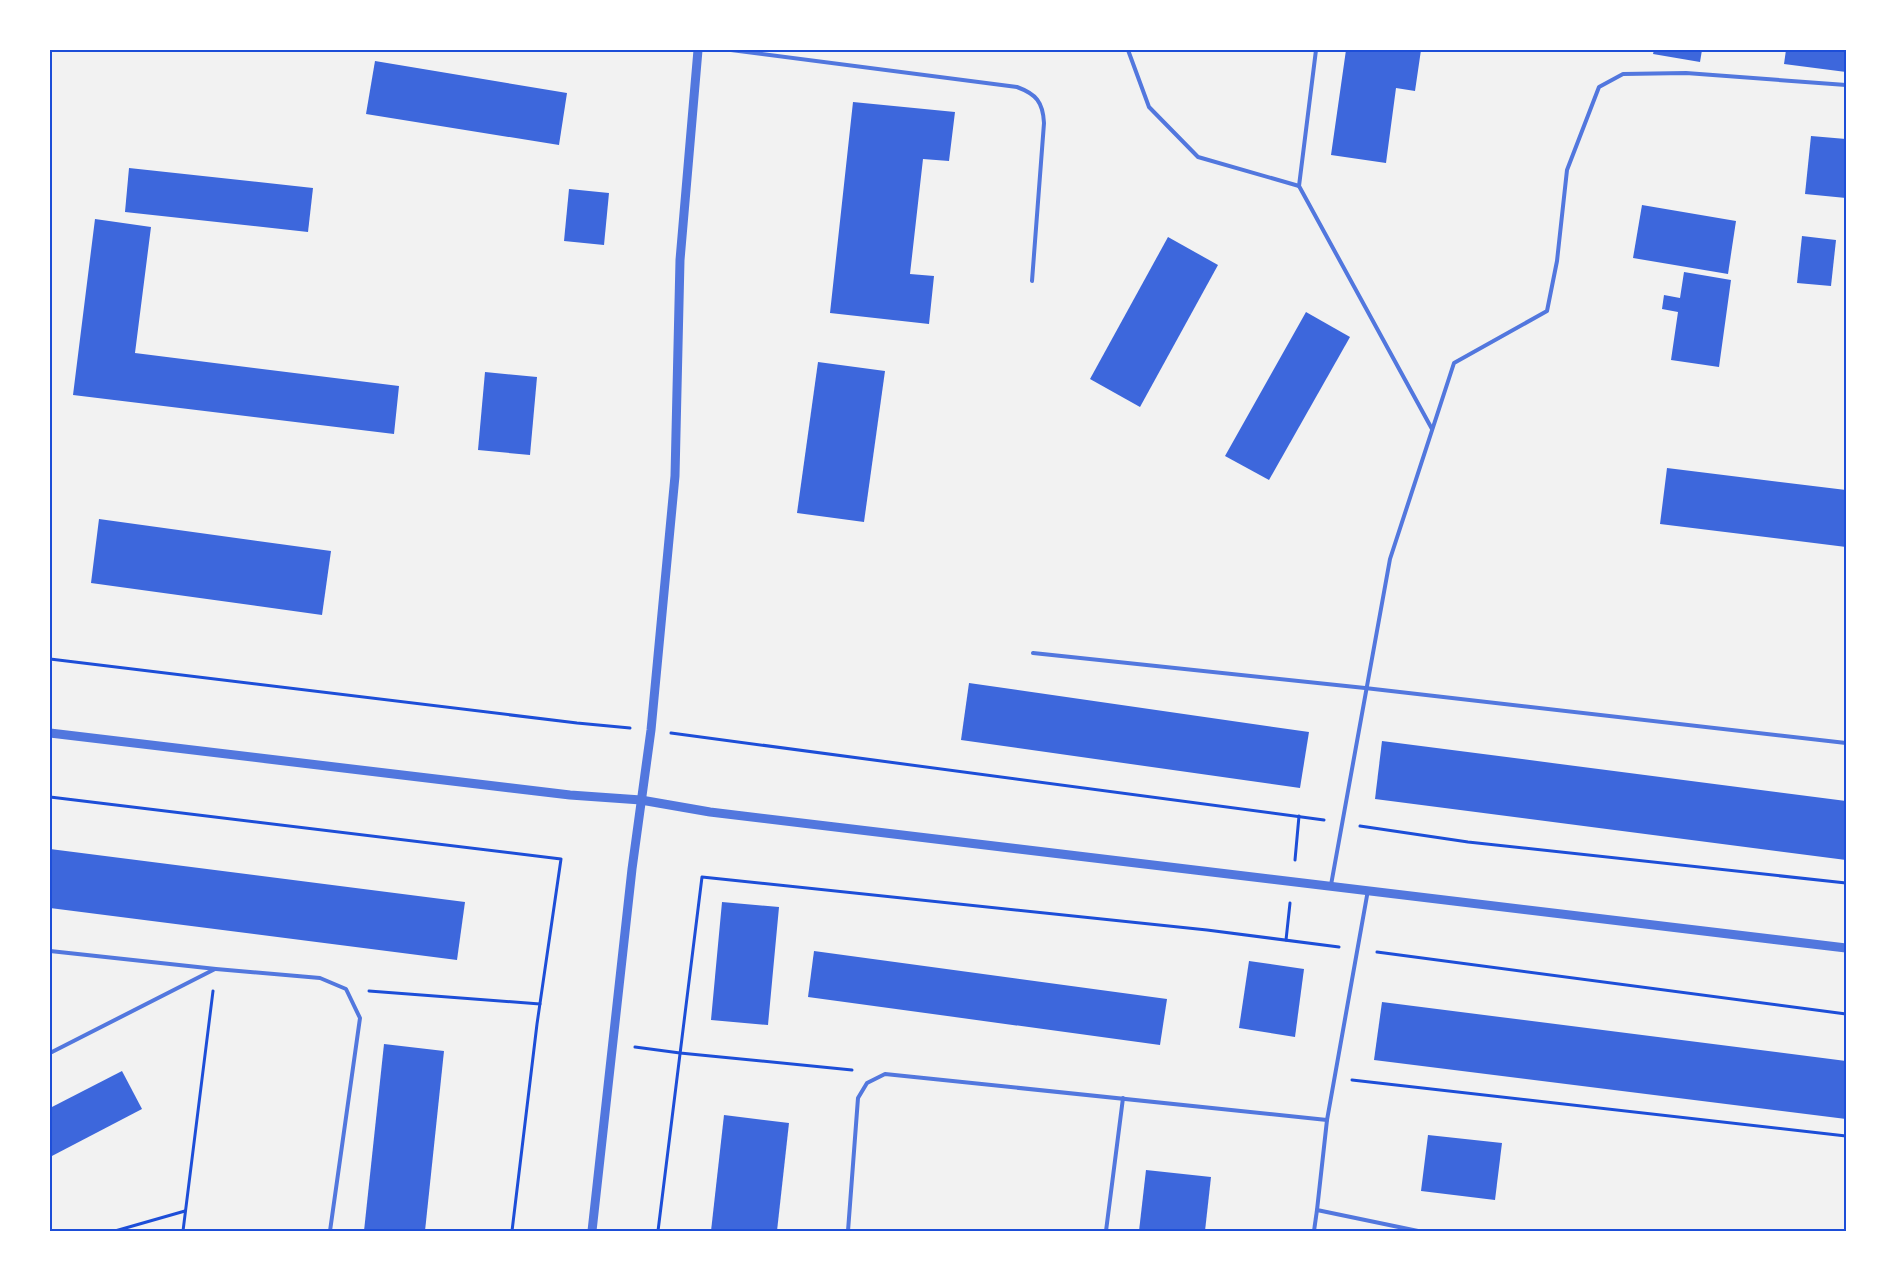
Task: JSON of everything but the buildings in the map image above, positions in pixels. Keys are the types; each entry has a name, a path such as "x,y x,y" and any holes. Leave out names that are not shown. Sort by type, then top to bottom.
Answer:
{"street":[{"path":"592,1231 612,1044 651,730 675,476 680,260 698,50"},
{"path":"50,733 570,795 641,800 720,813 1846,948"}],"lane":[{"path":"731,50 1017,87 1028,91 1039,100 1044,111 1032,281"},
{"path":"1128,50 1149,107 1198,157 1299,186"},
{"path":"1316,50 1299,186 1432,429"},
{"path":"1331,885 1365,688 1390,560 1432,429 1454,364 1547,311 1557,261 1567,170 1599,87 1623,74 1686,73 1846,85"},
{"path":"1033,653 1365,688 1846,743"},
{"path":"1314,1231 1327,1120 1368,890"},
{"path":"50,951 320,978 346,989 360,1018 330,1231"},
{"path":"50,1053 216,969"},
{"path":"848,1231 858,1098 867,1082 885,1074 1327,1120"},
{"path":"1106,1231 1124,1098"},
{"path":"1316,1210 1418,1231"}],"path":[{"path":"50,659 567,722 651,730 1289,814 1468,842 1846,884"},
{"path":"50,797 561,859 540,1004 512,1231"},
{"path":"658,1231 702,877 1197,928 1846,1014"},
{"path":"183,1231 216,969"},
{"path":"346,989 540,1004"},
{"path":"612,1044 680,1053 885,1074"},
{"path":"1334,1078 1846,1136"},
{"path":"115,1231 185,1211"}]}
